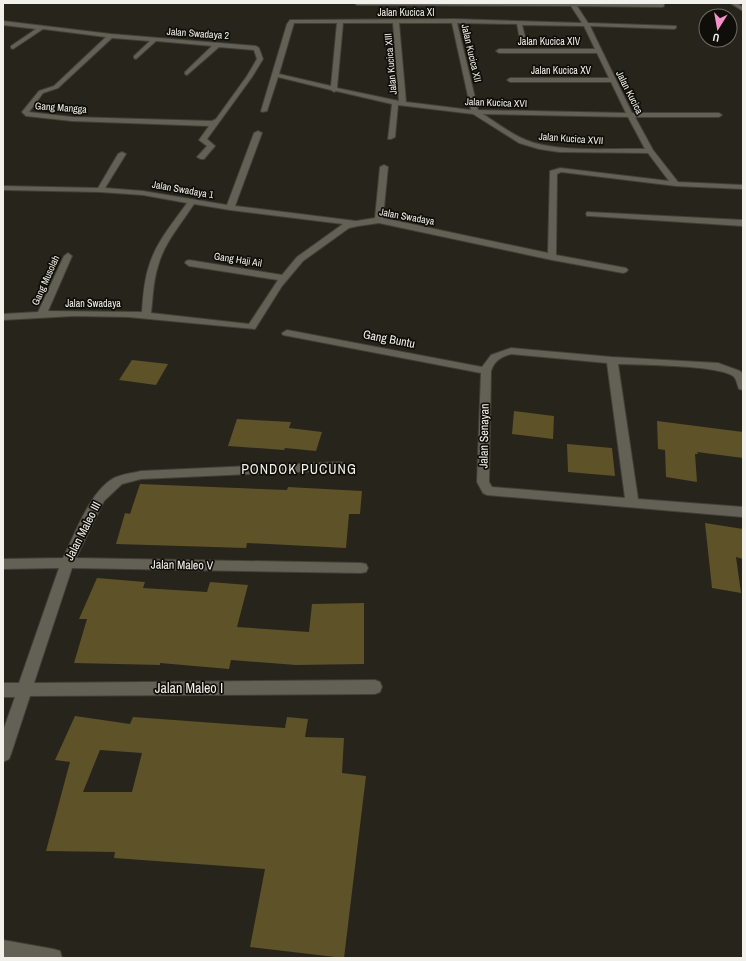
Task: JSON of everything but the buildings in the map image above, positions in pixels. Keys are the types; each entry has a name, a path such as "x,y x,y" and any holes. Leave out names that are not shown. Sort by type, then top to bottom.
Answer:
{"street":[{"path":"356,3 662,5"},
{"path":"733,3 743,9"},
{"name":"Jalan Kucica","path":"573,4 586,24 630,115 650,151 676,184"},
{"name":"Jalan Kucica XI","path":"276,75 292,21 454,21 674,27"},
{"path":"334,90 340,21"},
{"name":"Jalan Kucica XIII","path":"396,21 403,104"},
{"name":"Jalan Kucica XII","path":"454,21 475,112"},
{"name":"Jalan Swadaya 2","path":"3,23 111,36 256,48 260,59 250,76 203,140 211,146 201,157"},
{"path":"519,23 523,40"},
{"path":"13,47 41,28"},
{"name":"Gang Mangga","path":"111,36 56,87 41,92 25,112 28,115 94,120 214,123"},
{"path":"136,57 154,40"},
{"path":"187,73 217,45"},
{"name":"Jalan Kucica XIV","path":"499,51 599,51"},
{"path":"264,111 276,75"},
{"name":"Jalan Kucica XVI","path":"276,75 334,90 395,103 475,112 719,115"},
{"name":"Jalan Kucica XV","path":"510,80 613,80"},
{"path":"391,137 395,103"},
{"name":"Jalan Kucica XVII","path":"475,112 522,141 539,147 559,150 650,151"},
{"path":"230,208 258,133"},
{"path":"100,190 122,154"},
{"path":"379,220 385,174 384,167"},
{"path":"552,257 553,173 560,170 572,170 676,184 743,187"},
{"name":"Jalan Swadaya 1","path":"3,188 100,190 143,193 230,208 358,223"},
{"path":"146,315 153,267 156,258 192,202"},
{"path":"590,214 743,223"},
{"name":"Jalan Swadaya","path":"3,317 42,314 146,315 252,327 284,278 300,259 346,226 379,220 552,257 623,270"},
{"name":"Gang Musolah","path":"42,314 68,256"},
{"name":"Gang Haji Ail","path":"190,263 284,278"},
{"name":"Gang Buntu","path":"287,333 486,371"},
{"path":"486,371 488,364 497,356 503,352 511,351 612,360 718,366 736,373 740,377 743,387"},
{"path":"612,360 632,503"},
{"name":"Jalan Senayan","path":"486,371 483,482 487,490 490,492 743,512"},
{"name":"Jalan Maleo III","path":"3,754 23,689 66,563 99,498 118,481 141,475 340,466"},
{"name":"Jalan Maleo V","path":"3,564 66,563 361,568"},
{"name":"Jalan Maleo I","path":"3,690 375,687"},
{"path":"3,949 53,958"}],"district":[{"name":"PONDOK PUCUNG","path":"299,469"}]}
